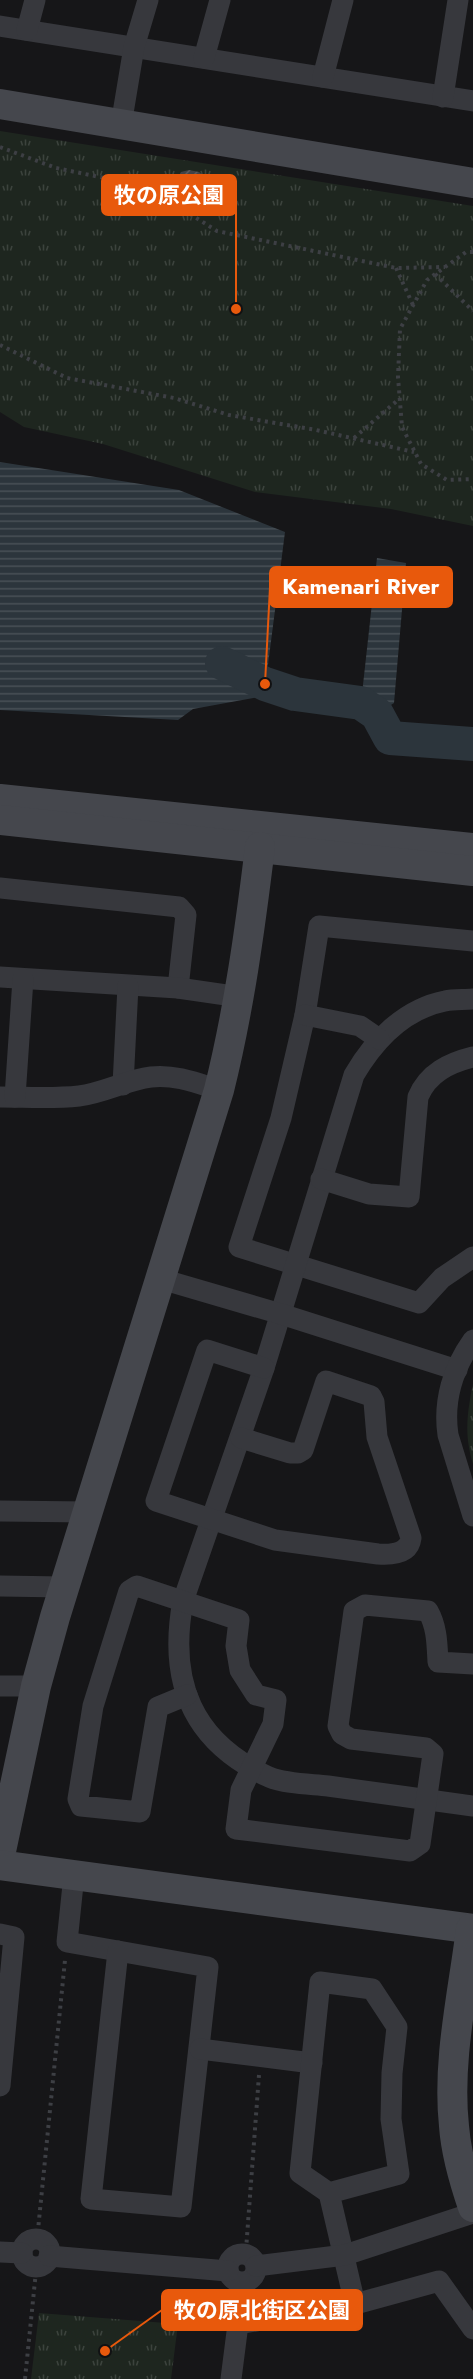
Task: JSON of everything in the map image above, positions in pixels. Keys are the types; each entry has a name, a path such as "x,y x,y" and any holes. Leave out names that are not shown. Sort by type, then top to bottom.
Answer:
{"street":[{"path":"27,30 35,0"},
{"path":"121,125 134,47 148,0"},
{"path":"204,58 220,0"},
{"path":"323,77 344,0"},
{"path":"443,98 458,0"},
{"path":"0,26 473,101"},
{"path":"0,104 473,183"},
{"path":"0,799 473,848"},
{"path":"0,820 473,871"},
{"path":"0,1856 36,1686 64,1587 219,1090 240,997 260,847"},
{"path":"0,888 179,907 186,915 178,988"},
{"path":"473,940 319,926 305,1015 281,1118 239,1247 419,1303 442,1278 473,1257"},
{"path":"0,977 178,988 240,997"},
{"path":"23,979 7,1097 78,1096 106,1091 150,1077 192,1081 219,1090"},
{"path":"123,1084 128,986"},
{"path":"473,999 444,1001 395,1024 379,1039 354,1075 264,1368 183,1601 178,1626 180,1673 187,1695 202,1727 228,1752 253,1768 271,1778 473,1806"},
{"path":"305,1015 360,1026 379,1039"},
{"path":"321,1179 369,1194 409,1197 418,1097 423,1084 448,1065 473,1057"},
{"path":"161,1279 281,1314 457,1370"},
{"path":"473,1340 449,1389 446,1422 447,1435 473,1516"},
{"path":"241,1438 290,1453 298,1453 303,1450 326,1381 371,1396 374,1402 377,1437 411,1538 410,1546 406,1550 389,1555 275,1540 156,1501 207,1350 264,1368"},
{"path":"0,1511 88,1512"},
{"path":"0,1586 64,1587"},
{"path":"187,1695 158,1707 140,1812 81,1806 78,1799 93,1706 129,1591 137,1586 239,1620 236,1646 240,1670 256,1695 276,1700 273,1724 242,1790 236,1828 410,1851 420,1844 433,1754 426,1748 351,1739 342,1734 338,1726 354,1611 365,1605 428,1611 434,1622 438,1662 473,1664"},
{"path":"0,1686 36,1686"},
{"path":"0,1865 472,1925 454,2067 453,2095 457,2152 473,2207"},
{"path":"74,1875 67,1942 208,1967 181,2207 91,2199 118,1952"},
{"path":"0,1934 14,1937 0,2086"},
{"path":"329,2193 399,2174 391,2119 392,2073 397,2027 372,1989 320,1982 300,2173 329,2193 355,2304"},
{"path":"200,2049 312,2063"},
{"path":"0,2252 228,2271 237,2281 247,2281 254,2275 251,2260 345,2255 473,2213"},
{"path":"231,2379 238,2324 355,2304 439,2281 473,2329"}],"path":[{"path":"0,147 56,168 124,182 179,207 217,231 396,268 445,267"},
{"path":"473,252 466,252 427,280 400,329 398,377 402,427 421,464 447,480 473,479"},
{"path":"396,268 413,305"},
{"path":"435,274 473,311"},
{"path":"0,345 67,378 174,398 229,416 354,438 414,452"},
{"path":"354,438 399,399"},
{"path":"25,2379 67,1942"},
{"path":"251,2260 260,2057"}],"green space":[{"path":"0,131 473,206 473,526 391,509 255,492 103,444 24,427 0,412"},
{"path":"473,1384 473,1464 468,1443 467,1424"},
{"path":"39,2313 178,2324 171,2379 31,2379"}],"shaded area":[{"path":"0,462 179,490 285,532 264,696 193,709 178,720 0,710"},
{"path":"377,558 406,563 394,703 377,714 361,703"}],"building":[{"path":"189,170 199,172 205,177 207,190 198,200 187,201 176,191 177,179 181,172"}],"waterway":[{"path":"222,663 265,684 295,694 361,703 377,714 390,738 473,744"}],"place":[{"name":"牧の原公園","path":"236,309"},
{"name":"Kamenari River","path":"265,684"},
{"name":"牧の原北街区公園","path":"105,2351"}]}
